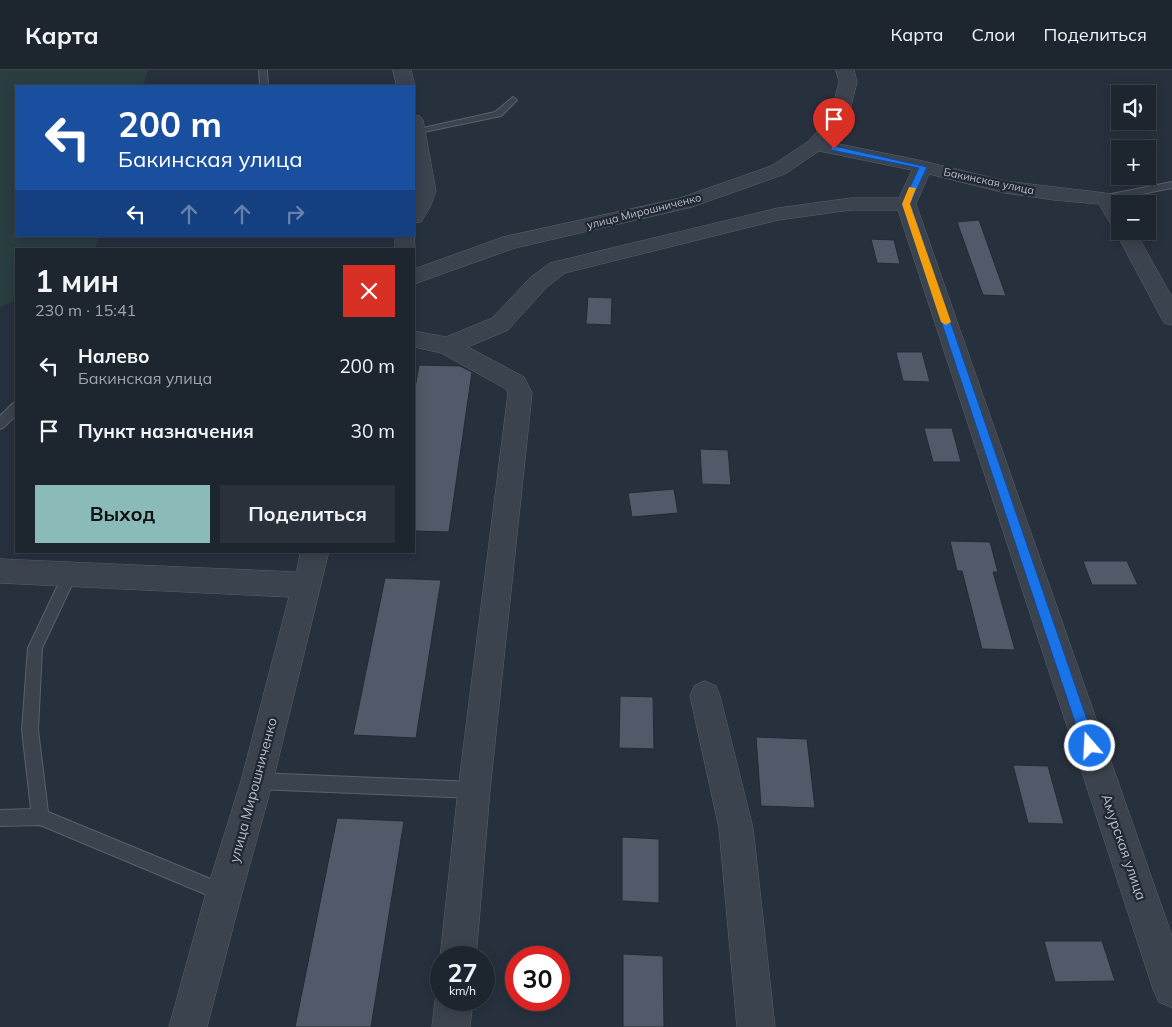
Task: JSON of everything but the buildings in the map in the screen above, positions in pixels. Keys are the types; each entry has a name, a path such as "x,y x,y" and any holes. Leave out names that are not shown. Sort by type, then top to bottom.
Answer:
{"street":[{"path":"402,70 406,85"},
{"name":"улица Мирошниченко","path":"415,277 510,242 685,204 778,170 816,145 839,118 848,82 845,70"},
{"path":"415,215 426,191 416,137"},
{"name":"Бакинская улица","path":"816,145 923,167 1004,187 1054,194 1106,198"},
{"path":"447,346 500,324 539,282 558,268 778,214 851,204 906,204 923,167"},
{"path":"1106,198 1111,207"},
{"name":"Амурская улица","path":"906,204 1172,989"},
{"path":"1129,240 1172,316"},
{"path":"415,339 447,346 516,383 520,393 474,790 459,946"},
{"name":"улица Мирошниченко","path":"188,1027 224,893 258,780 314,553"},
{"path":"0,571 306,584"},
{"path":"705,696 736,828 756,1027"},
{"path":"451,1027 453,1011"}],"lane":[{"path":"263,70 264,85"},
{"path":"416,137 498,114 514,100"},
{"path":"1106,198 1172,185"},
{"path":"0,424 15,408"},
{"path":"40,817 30,730 35,648 70,574"},
{"path":"258,780 474,790"},
{"path":"0,818 40,817 224,893"}],"green space":[{"path":"0,70 148,70 143,85 15,85 15,237 99,237 95,248 15,248 15,300 0,307"}],"slow traffic":[{"path":"912,188 906,204 946,322"}],"route":[{"path":"834,149 923,167 906,204 1090,746"}]}
